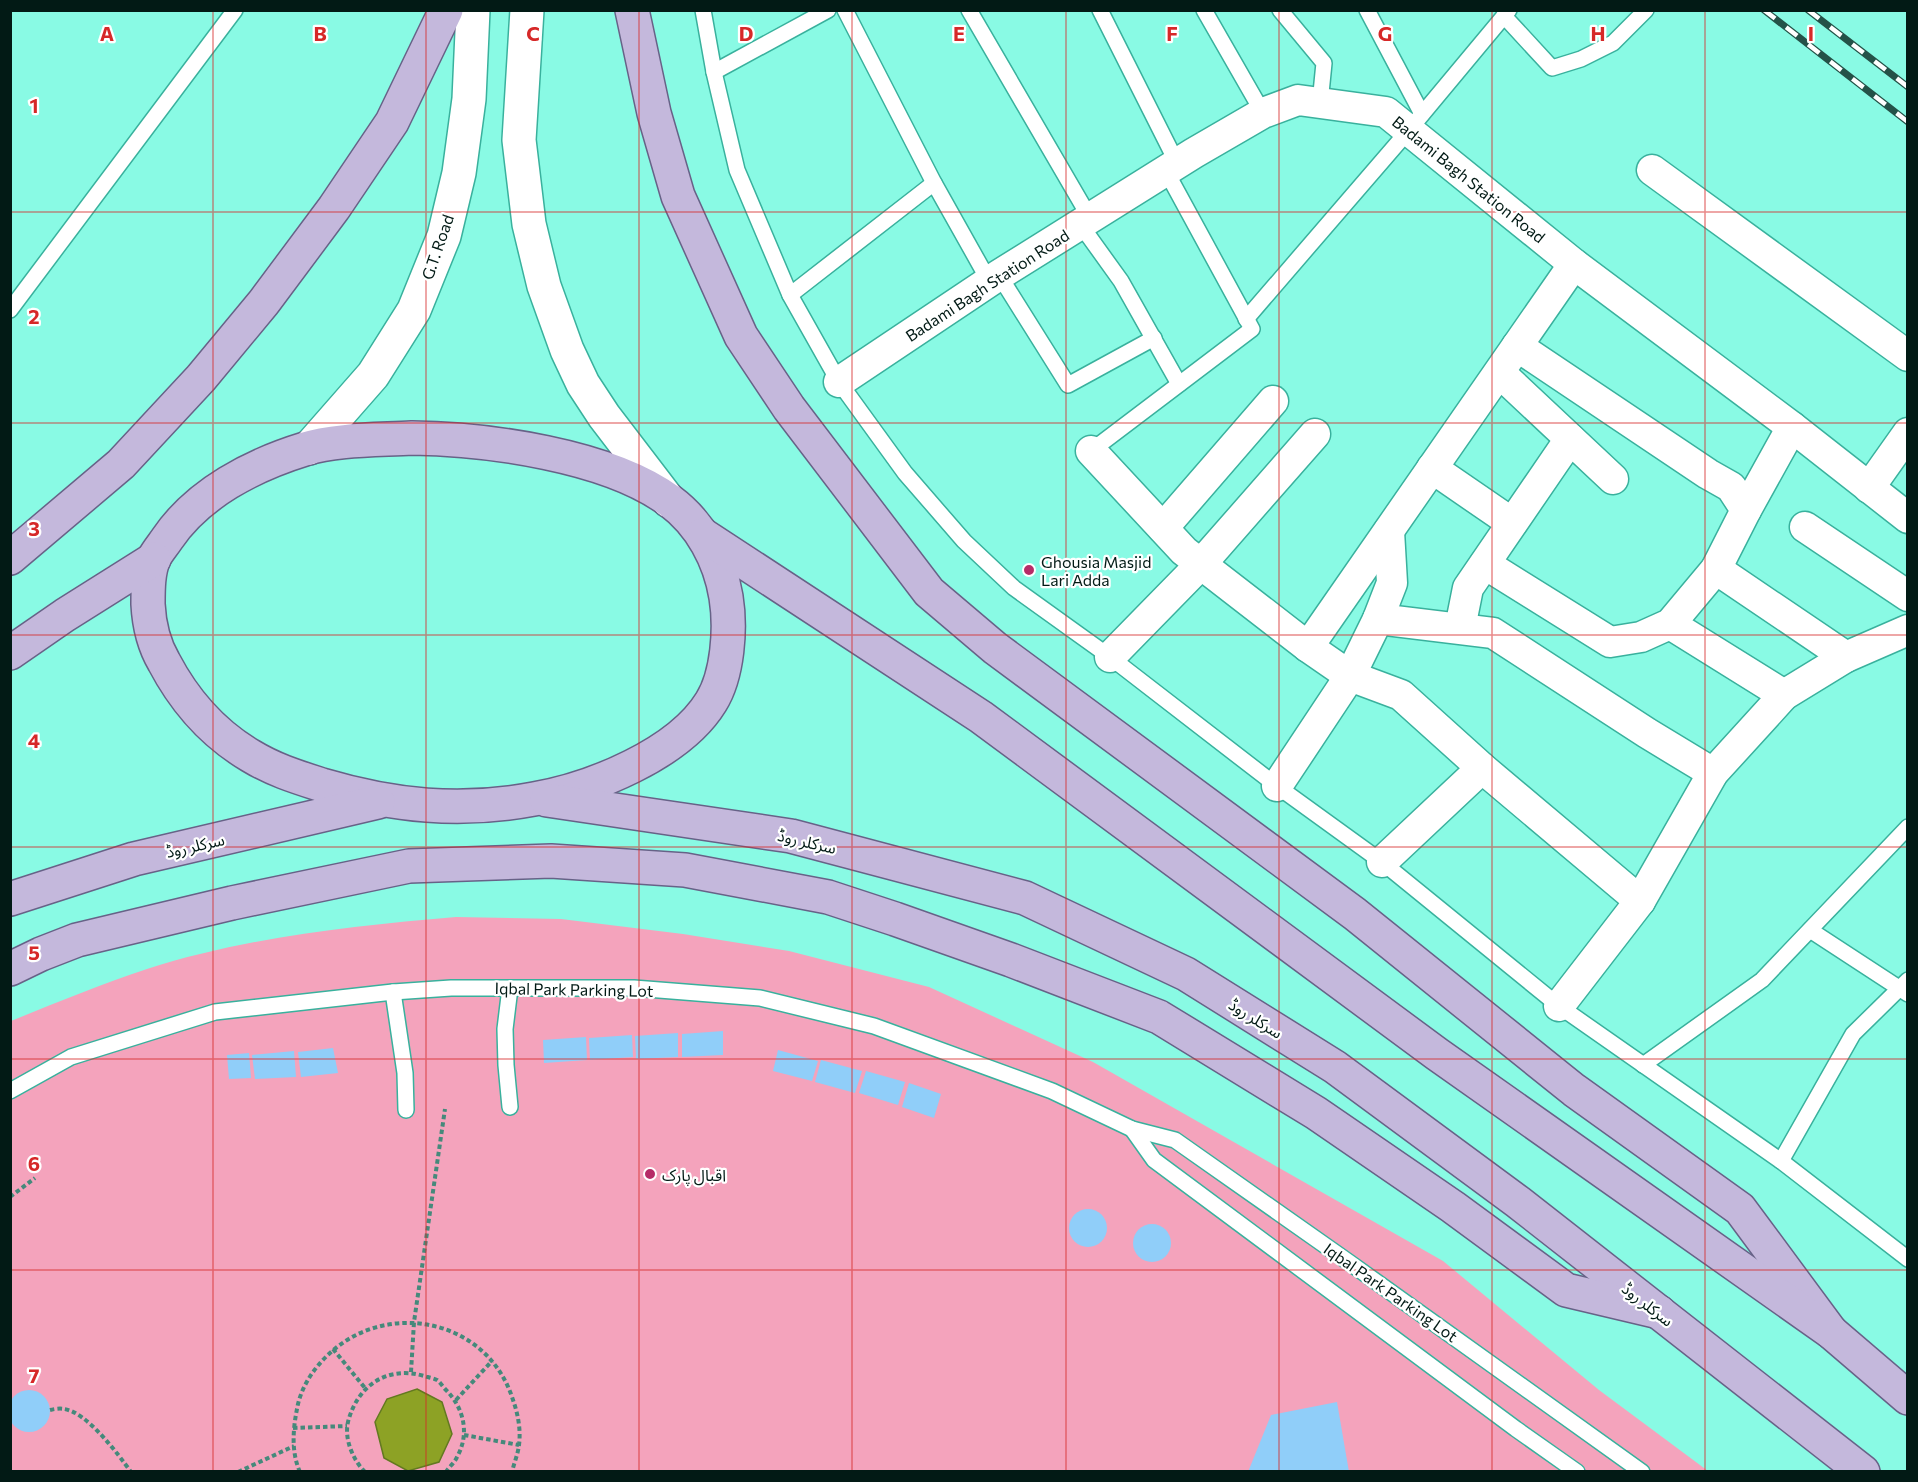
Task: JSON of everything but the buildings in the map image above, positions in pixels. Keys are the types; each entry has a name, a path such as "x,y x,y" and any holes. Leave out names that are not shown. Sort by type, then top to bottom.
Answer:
{"main road":[{"path":"10,558 122,464 201,378 264,302 334,208 392,122 446,10"},
{"name":"G.T. Road","path":"309,447 373,375 414,310 444,236 459,172 469,99 472,10"},
{"path":"527,10 519,140 529,224 544,286 567,350 583,384 604,416 669,501 691,520 702,535 723,576 728,608 726,658 721,680 712,701 694,723 671,743 638,762 589,783 537,799 489,806 414,805 383,801 283,773 249,755 213,728 193,709 175,684 157,651 148,616 150,573 154,559 172,531 224,485 255,468 309,447 412,438 451,439 504,446 552,455 622,475 669,501"},
{"path":"632,10 654,113 678,196 741,336 789,408 929,592 995,648 1355,914 1574,1090 1740,1209 1831,1332"},
{"path":"702,535 981,717 1437,1054 1831,1332 1908,1398"},
{"path":"10,653 154,559"},
{"name":"سرکلر روڈ","path":"537,799 791,836 1025,898 1185,974 1335,1067 1518,1202 1863,1472"},
{"name":"سرکلر روڈ","path":"10,899 134,859 383,801"},
{"path":"10,969 77,940 232,903 409,866 551,861 685,870 828,897 1011,960 1159,1017 1316,1113 1453,1207 1566,1290 1659,1312"}],"street":[{"name":"Badami Bagh Station Road","path":"839,382 994,278 1172,167 1263,113 1298,100 1386,112 1416,122 1574,264 1792,427 1908,518"},
{"path":"1652,170 1908,356"},
{"path":"1308,647 1574,264"},
{"path":"1517,346 1731,487 1746,510"},
{"path":"1500,373 1613,479"},
{"path":"1163,528 1273,401"},
{"path":"1485,564 1611,642 1641,637 1670,624 1716,569 1792,427"},
{"path":"1869,488 1908,433"},
{"path":"1110,657 1201,564 1315,434"},
{"path":"1460,628 1468,588 1570,439"},
{"path":"1091,452 1184,551 1308,647 1350,676 1401,695 1482,768 1640,901"},
{"path":"1432,468 1512,523"},
{"path":"1805,527 1908,596"},
{"path":"1277,786 1350,676 1378,619 1392,584 1389,531"},
{"path":"1716,569 1846,657"},
{"path":"1378,619 1493,633 1713,773"},
{"path":"1670,624 1784,695"},
{"path":"1559,1005 1640,901 1713,773 1784,695 1846,657 1908,630"},
{"path":"1382,862 1482,768"}],"lane":[{"path":"10,310 235,10"},
{"path":"703,10 714,72 737,170 790,295 839,382 905,473 964,542 1014,588 1110,657 1277,786 1382,862 1559,1005 1781,1161 1908,1259"},
{"path":"714,72 828,10"},
{"path":"844,10 934,183 994,278 1068,386 1154,338"},
{"path":"969,10 1085,221 1179,384"},
{"path":"1091,452 1252,329 1172,167 1100,10"},
{"path":"1204,10 1263,113"},
{"path":"1280,10 1324,63 1320,103"},
{"path":"1367,10 1416,122"},
{"path":"1246,319 1506,14 1552,68 1581,59 1613,43 1646,10"},
{"path":"790,295 934,183"},
{"path":"1643,1065 1762,980 1908,828"},
{"path":"1781,1161 1853,1034 1904,987 1810,930"},
{"name":"Iqbal Park Parking Lot","path":"10,1091 71,1057 215,1012 393,992 451,988 634,988 760,998 874,1026 1052,1091 1132,1129 1175,1140 1642,1472"},
{"path":"510,988 505,1029 510,1107"},
{"path":"393,992 405,1073 406,1110"},
{"name":"Iqbal Park Parking Lot","path":"1132,1129 1154,1160 1577,1472"}],"path":[{"path":"411,1372 414,1322 445,1109"},
{"path":"10,1197 35,1178"},
{"path":"300,1472 296,1463 293,1428 299,1398 312,1371 333,1349 357,1333 385,1324 414,1322 443,1328 470,1341 492,1361 509,1386 518,1415 519,1446 512,1472"},
{"path":"333,1349 365,1388"},
{"path":"456,1400 492,1361"},
{"path":"362,1471 350,1449 347,1425 353,1405 365,1388 386,1375 411,1372 437,1380 456,1400 462,1417 464,1435 458,1457 446,1472"},
{"path":"50,1410 65,1408 87,1421 131,1472"},
{"path":"293,1428 347,1425"},
{"path":"464,1435 519,1446"},
{"path":"238,1472 294,1446"}],"shaded area":[{"name":"اقبال پارک","path":"456,917 561,919 683,934 789,951 929,987 1093,1062 1443,1261 1599,1390 1708,1471 11,1472 11,1021 147,969 223,949 300,934"},
{"path":"417,1389 442,1402 452,1434 439,1462 408,1471 384,1458 375,1422 387,1399"}],"railway":[{"path":"1764,10 1908,122"},
{"path":"1808,10 1908,87"}],"place":[{"name":"Ghousia Masjid Lari Adda","path":"1029,570"},
{"name":"اقبال پارک","path":"650,1174"}]}
